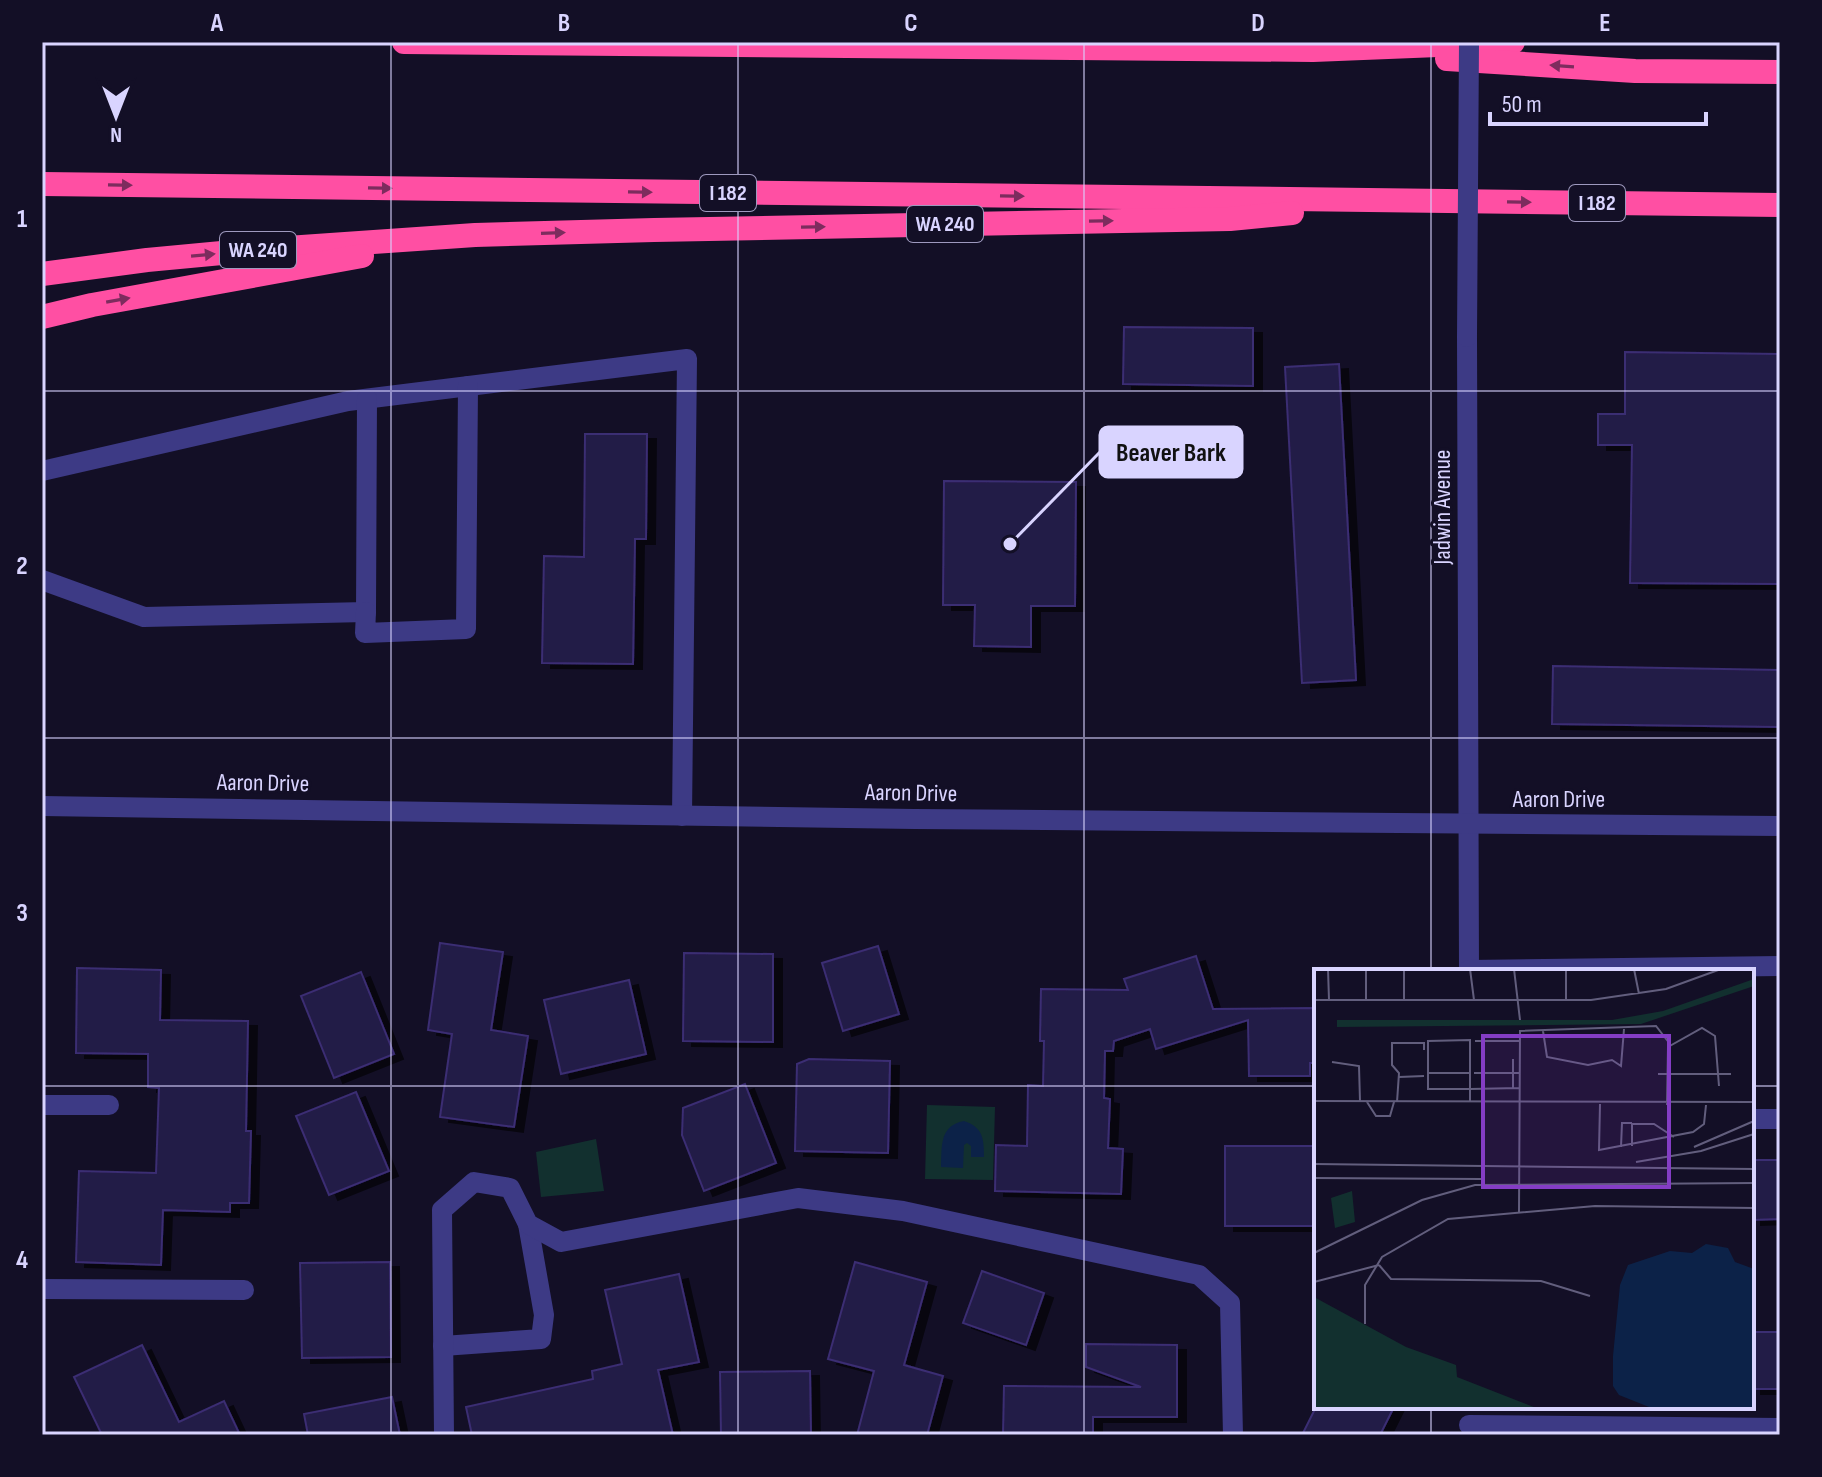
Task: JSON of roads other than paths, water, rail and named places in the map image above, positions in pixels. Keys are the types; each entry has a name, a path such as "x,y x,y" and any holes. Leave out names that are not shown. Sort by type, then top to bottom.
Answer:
{"highway":[{"path":"404,42 1313,50 1513,42"},
{"path":"1313,50 1635,71 1780,72"},
{"name":"I 182","path":"42,184 1780,205"},
{"name":"WA 240","path":"42,274 229,252 475,235 1230,219 1413,201"},
{"path":"42,317 92,305 475,235"}],"street":[{"name":"Jadwin Avenue","path":"1469,42 1469,969"},
{"path":"42,471 348,401 687,359 682,816"},
{"path":"367,399 365,633 466,629 468,386"},
{"path":"42,580 144,617 366,612"},
{"name":"Aaron Drive","path":"42,806 682,816 1780,826"},
{"path":"1592,969 1780,966"},
{"path":"42,1105 109,1105"},
{"path":"1754,1119 1780,1119"},
{"path":"443,1346 541,1339 544,1315 528,1224 510,1188 474,1182 442,1210 443,1346 444,1435"},
{"path":"528,1224 561,1242 798,1198 903,1211 1199,1275 1230,1303 1233,1435"},
{"path":"42,1289 244,1290"},
{"path":"1469,1422 1534,1416 1780,1428"}],"water":[{"path":"964,1121 979,1130 984,1157 971,1157 971,1146 967,1143 964,1145 963,1168 941,1167 946,1132"}],"place":[{"name":"Beaver Bark","path":"1010,544"}]}
